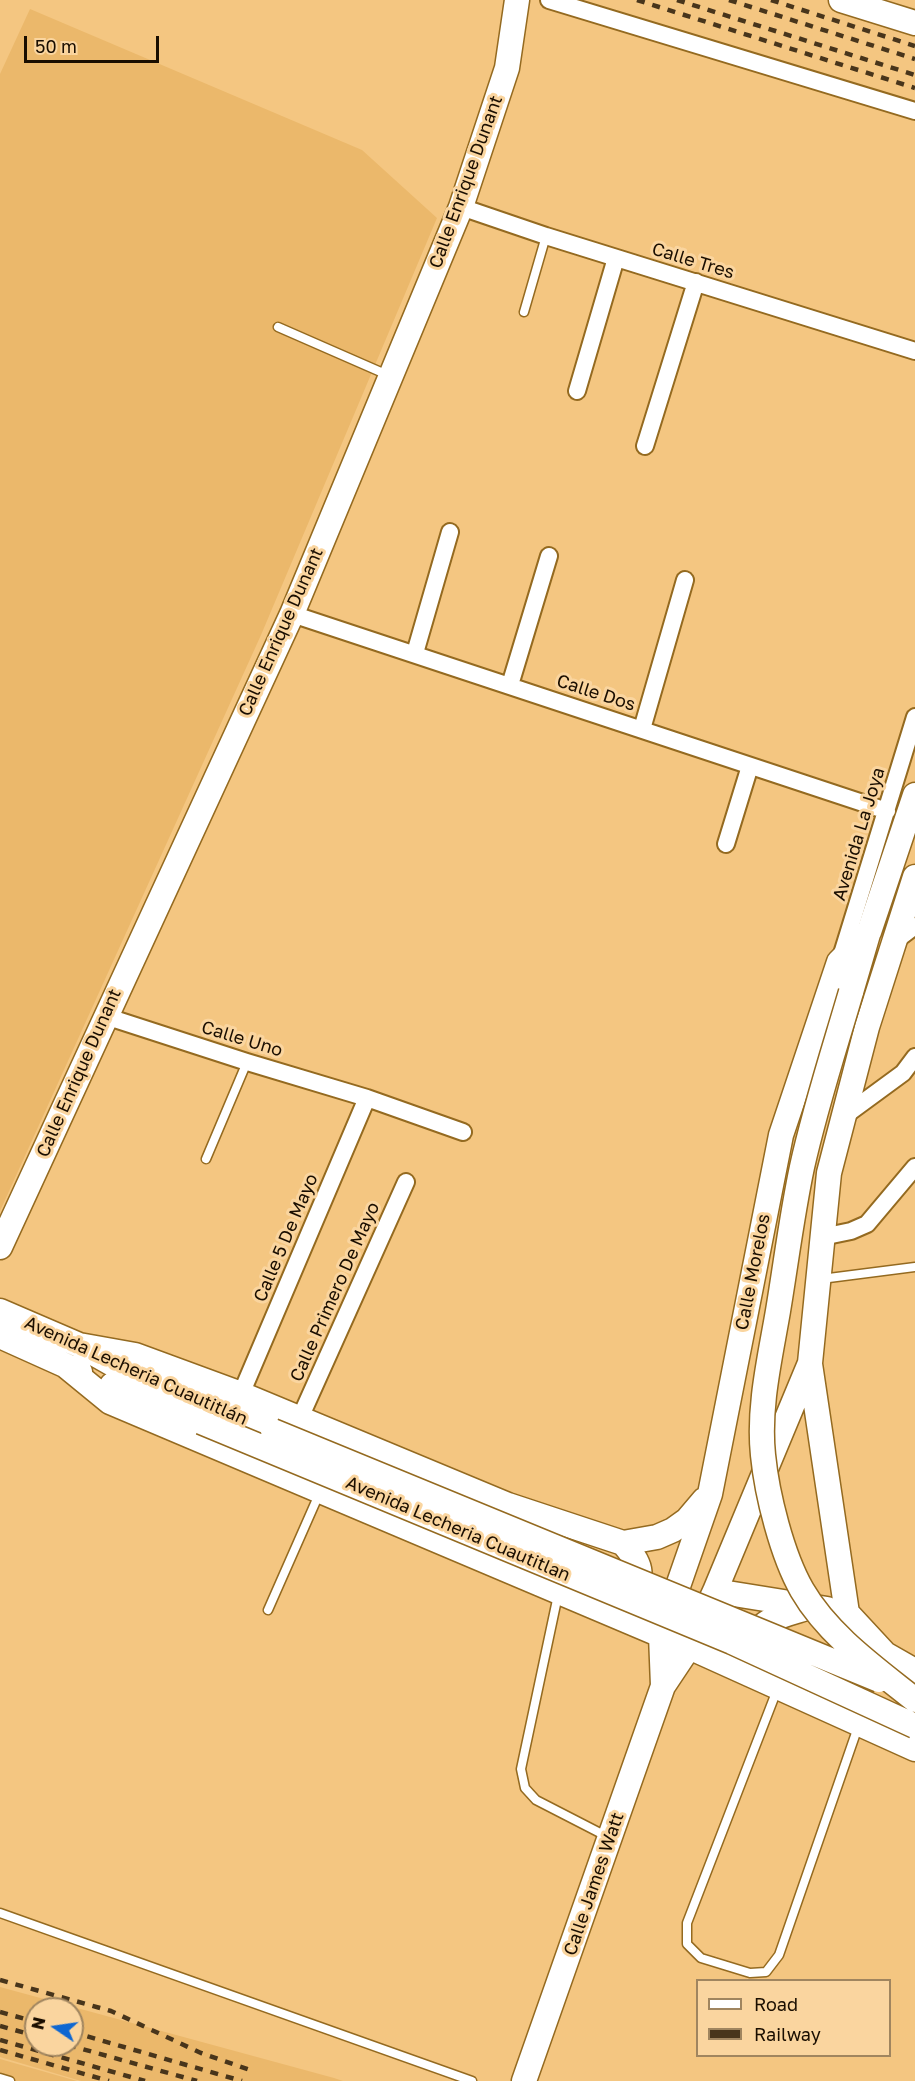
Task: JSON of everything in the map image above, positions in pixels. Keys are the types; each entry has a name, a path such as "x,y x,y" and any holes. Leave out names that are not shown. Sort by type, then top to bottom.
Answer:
{"main road":[{"name":"Calle Enrique Dunant","path":"0,1247 292,614 461,207 507,68 515,0"},
{"path":"841,0 915,23"},
{"path":"915,795 870,927 801,1170 763,1399 762,1454 774,1513 786,1554 802,1590 824,1622 869,1664 915,1701"},
{"path":"915,877 903,932 867,1027 829,1173 810,1362 847,1613 885,1654 915,1671"},
{"name":"Calle Morelos","path":"661,1635 710,1494 781,1135 839,962 870,927"},
{"name":"Avenida Lecheria Cuautitlán","path":"0,1311 79,1345 123,1370 273,1431"},
{"name":"Avenida Lecheria Cuautitlan","path":"0,1336 66,1366 732,1642 915,1726"},
{"path":"79,1345 135,1355 241,1394 508,1505 623,1543 657,1537 673,1530 687,1520 710,1494"},
{"path":"689,1647 715,1591 810,1362"},
{"path":"66,1366 110,1402 618,1616 915,1749"},
{"name":"Avenida Lecheria Cuautitlan","path":"273,1431 915,1695"},
{"path":"618,1616 632,1600 641,1578 640,1566 636,1558 623,1543"},
{"path":"715,1591 847,1613"},
{"path":"751,1674 750,1646 753,1634 760,1626 812,1606"},
{"name":"Calle James Watt","path":"661,1635 663,1686"},
{"name":"Calle James Watt","path":"524,2081 663,1686 689,1647"}],"street":[{"path":"549,0 915,111"},
{"name":"Calle Tres","path":"461,207 546,236 915,351"},
{"path":"577,391 616,258"},
{"path":"645,446 696,282"},
{"path":"415,653 450,532"},
{"path":"510,685 549,556"},
{"path":"642,729 685,580"},
{"name":"Calle Dos","path":"292,614 887,811"},
{"name":"Avenida La Joya","path":"839,962 915,717"},
{"path":"726,844 750,766"},
{"name":"Calle Uno","path":"105,1016 367,1098 463,1132"},
{"path":"843,1117 903,1073 915,1057"},
{"name":"Calle 5 De Mayo","path":"241,1394 367,1098"},
{"path":"822,1237 850,1231 867,1224 915,1167"},
{"name":"Calle Primero De Mayo","path":"300,1418 406,1182"}],"lane":[{"path":"524,312 546,236"},
{"path":"278,327 390,376"},
{"path":"206,1159 247,1062"},
{"path":"817,1280 915,1267"},
{"path":"268,1610 320,1491"},
{"path":"559,1591 521,1769 525,1788 536,1800 609,1838"},
{"path":"778,1686 687,1923 687,1944 701,1958 750,1973 766,1971 779,1955 860,1724"},
{"path":"0,1913 472,2081"},
{"path":"0,2078 10,2081"}],"shaded area":[{"path":"30,9 362,150 437,218 261,635 0,1211 0,74"},
{"path":"0,1987 37,1997 24,1997 24,2057 84,2057 84,2010 343,2081 81,2081 0,2057"},
{"path":"0,2059 77,2081 0,2081"}],"railway":[{"path":"637,0 915,88"},
{"path":"677,0 915,75"},
{"path":"729,0 915,59"},
{"path":"771,0 915,46"},
{"path":"0,1980 111,2011 201,2053 253,2071"},
{"path":"0,2012 24,2019"},
{"path":"0,2026 24,2033"},
{"path":"84,2035 242,2081"},
{"path":"0,2040 145,2081"},
{"path":"84,2049 197,2081"},
{"path":"0,2050 109,2081"}]}
